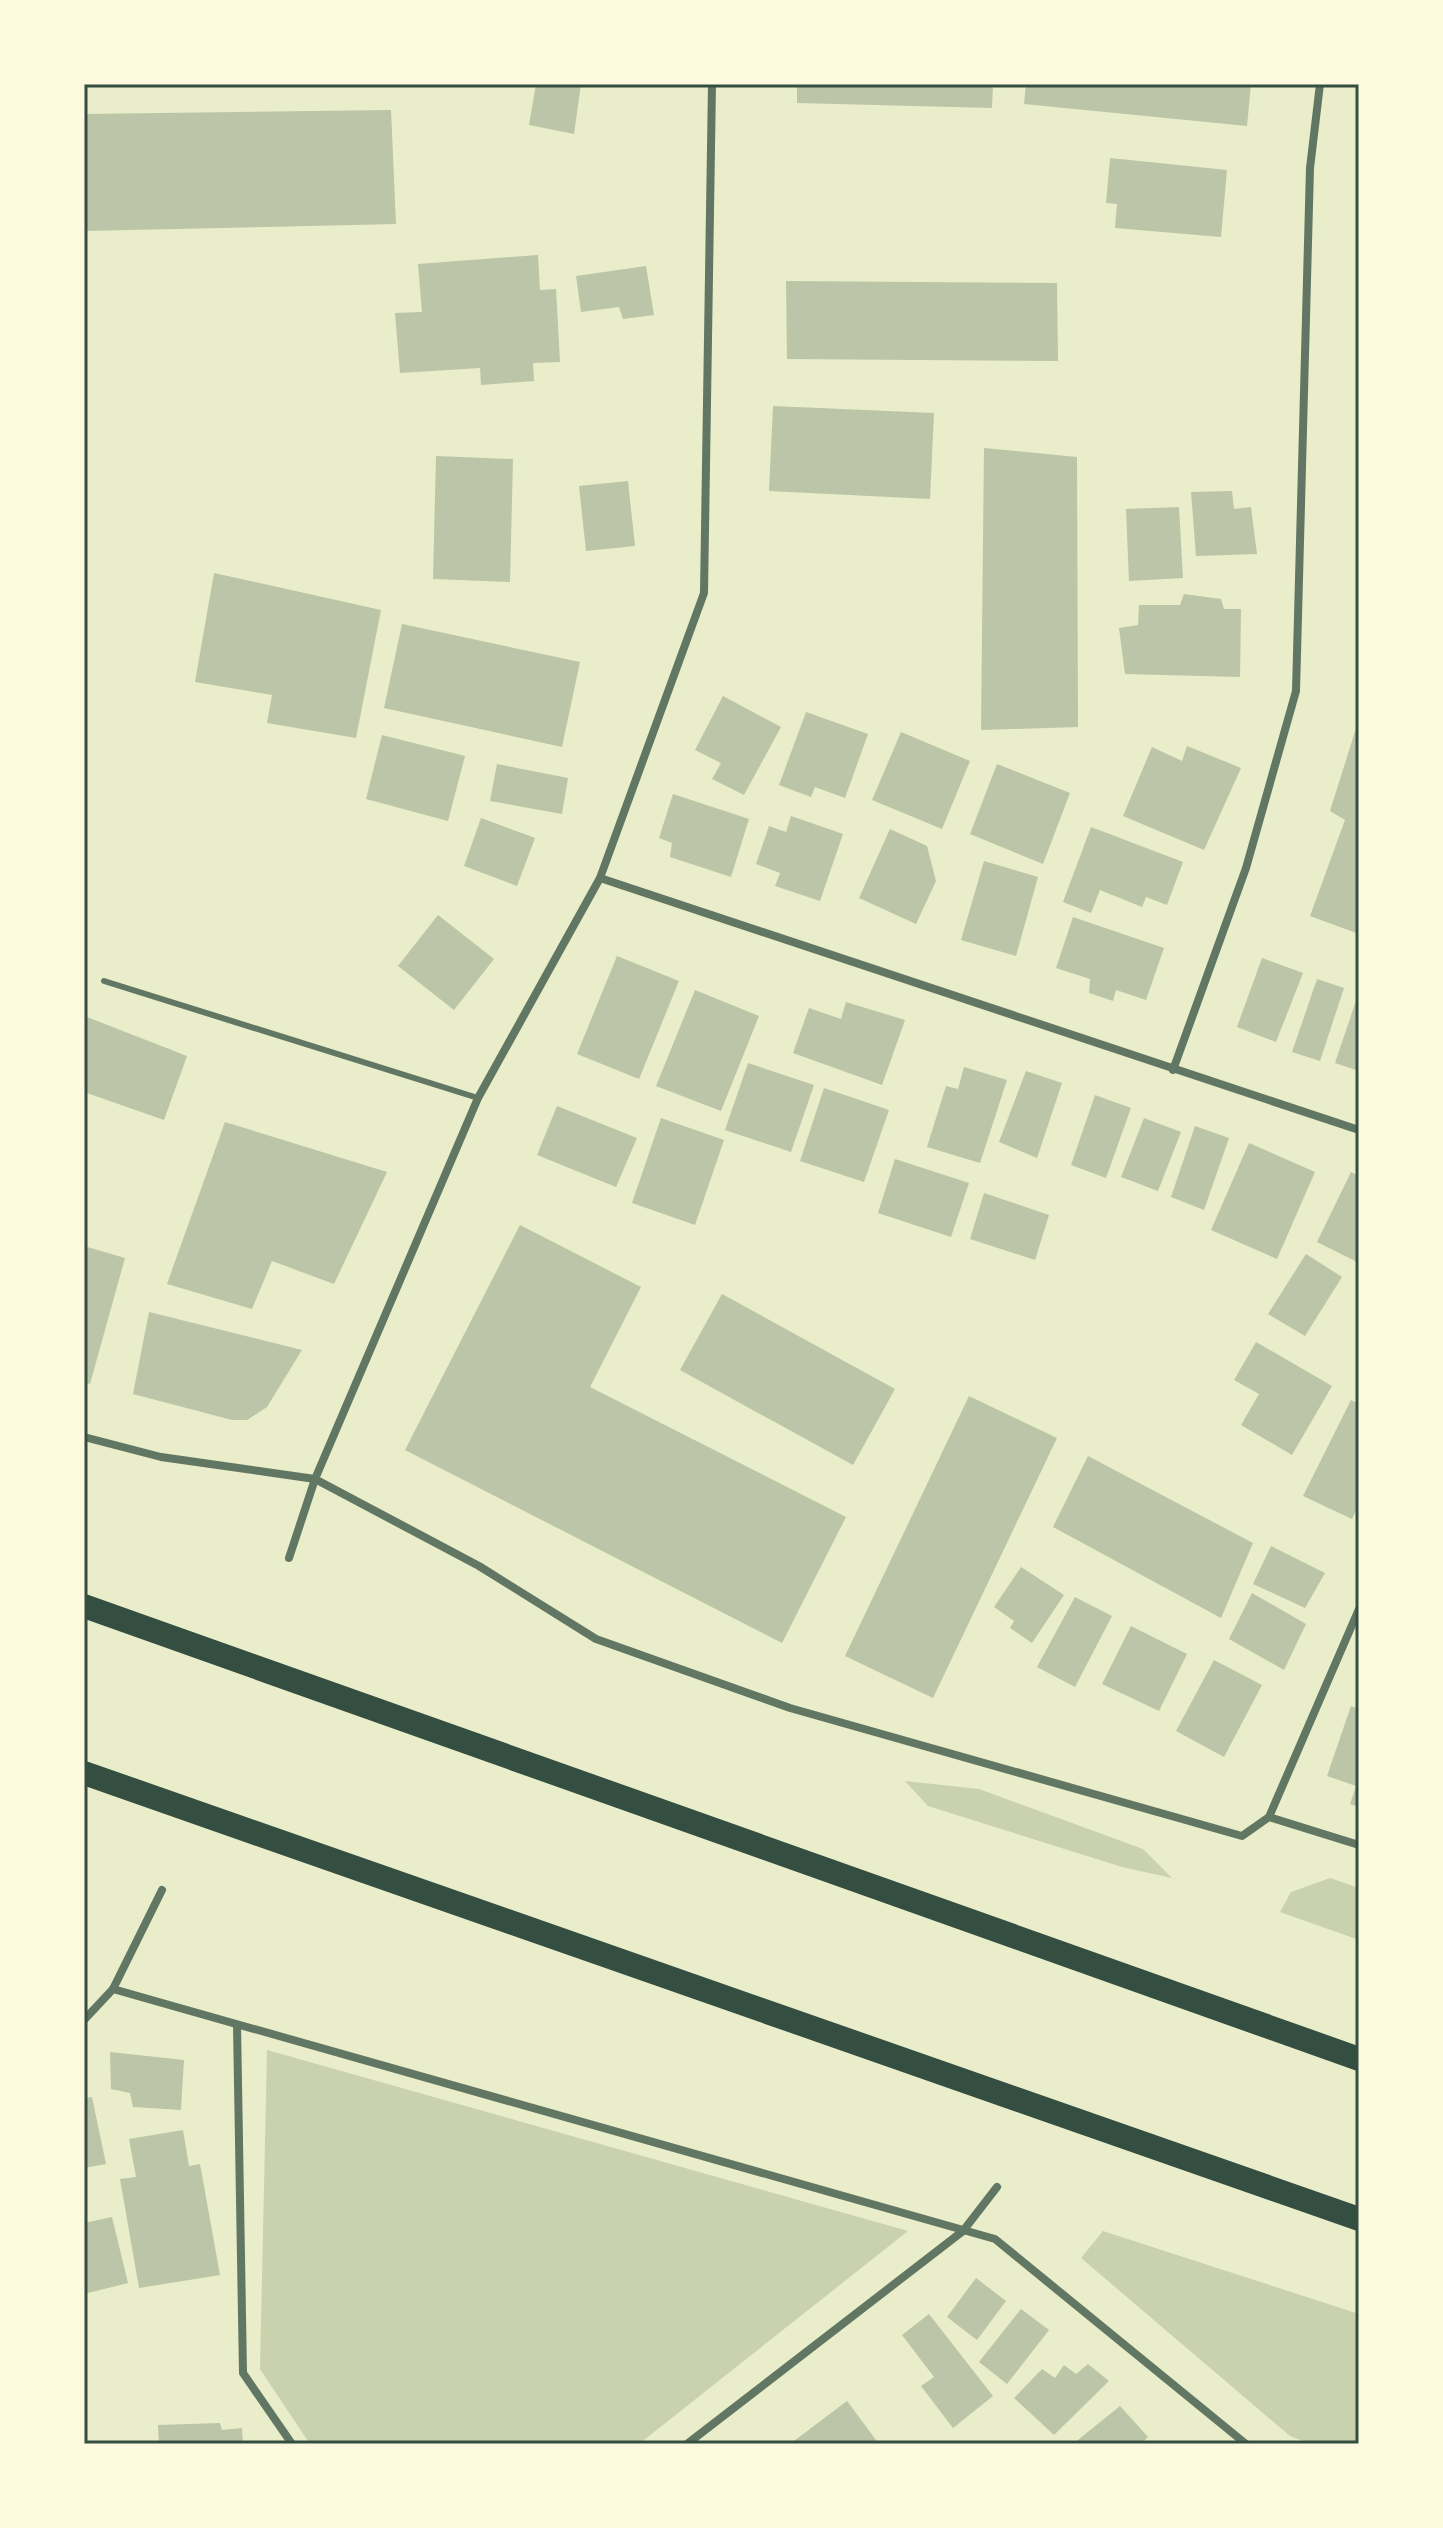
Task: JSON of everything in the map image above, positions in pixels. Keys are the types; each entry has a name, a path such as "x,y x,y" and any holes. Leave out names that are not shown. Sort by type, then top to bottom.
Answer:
{"highway":[{"path":"84,1606 1359,2059"},
{"path":"84,1773 1359,2219"}],"street":[{"path":"289,1558 315,1479 478,1098 600,878 704,593 712,84"},
{"path":"1173,1070 1246,868 1296,691 1310,168 1320,84"},
{"path":"600,878 1359,1130"},
{"path":"84,1437 161,1457 315,1479 479,1566 596,1639 790,1708 1242,1836 1269,1817 1359,1609"},
{"path":"1269,1817 1359,1845"},
{"path":"84,2020 113,1989 162,1890"},
{"path":"113,1989 995,2239 1246,2444"},
{"path":"237,2025 243,2373 292,2444"},
{"path":"687,2444 963,2231 997,2187"}],"lane":[{"path":"104,981 478,1098"}],"green space":[{"path":"905,1781 979,1789 1143,1849 1172,1878 1122,1867 928,1806"},
{"path":"1330,1878 1359,1888 1359,1940 1280,1912 1291,1892"},
{"path":"267,2050 908,2231 639,2444 310,2444 260,2369"},
{"path":"1103,2231 1359,2314 1359,2444 1311,2444 1290,2436 1081,2258"}],"building":[{"path":"536,84 581,84 574,134 529,125"},
{"path":"797,84 993,84 992,108 797,103"},
{"path":"1026,84 1251,84 1247,126 1024,104"},
{"path":"391,110 396,224 84,231 84,114"},
{"path":"1110,158 1227,170 1221,237 1115,228 1117,204 1106,203"},
{"path":"538,255 540,290 556,289 560,362 533,363 534,381 481,385 480,368 400,373 395,313 422,312 418,264"},
{"path":"646,266 654,315 623,319 619,307 581,312 576,276"},
{"path":"786,281 1057,283 1058,361 787,359"},
{"path":"773,406 934,413 930,499 769,491"},
{"path":"984,448 1077,457 1078,727 981,730"},
{"path":"436,456 513,459 510,582 433,579"},
{"path":"628,481 635,546 586,551 579,486"},
{"path":"1232,491 1234,509 1251,507 1257,554 1196,556 1191,492"},
{"path":"1179,507 1183,578 1129,581 1126,509"},
{"path":"214,573 381,610 356,738 267,723 272,695 195,682"},
{"path":"1184,594 1221,599 1224,609 1241,609 1240,677 1125,674 1119,628 1138,625 1139,605 1180,605"},
{"path":"402,624 580,662 562,747 384,708"},
{"path":"723,696 781,727 744,795 712,779 721,763 695,750"},
{"path":"806,712 868,734 845,798 815,787 811,797 779,785"},
{"path":"1358,722 1359,934 1310,916 1345,820 1330,811"},
{"path":"901,732 970,761 942,829 872,800"},
{"path":"382,735 465,756 448,821 366,799"},
{"path":"1187,746 1241,768 1204,850 1123,816 1152,747 1182,761"},
{"path":"497,764 568,778 562,814 490,801"},
{"path":"997,764 1070,793 1043,864 970,834"},
{"path":"673,794 749,819 731,877 670,857 672,843 659,838"},
{"path":"791,816 843,834 820,901 775,886 780,873 756,864 769,826 786,832"},
{"path":"481,818 535,838 517,886 464,866"},
{"path":"1091,827 1183,862 1167,905 1146,897 1142,907 1100,890 1091,913 1063,902"},
{"path":"890,829 927,846 936,881 916,924 859,898"},
{"path":"984,861 1038,877 1016,956 961,940"},
{"path":"438,915 494,959 454,1010 398,966"},
{"path":"1073,917 1164,948 1146,1000 1116,990 1113,1001 1089,993 1090,979 1056,968"},
{"path":"617,956 679,981 639,1079 577,1054"},
{"path":"1262,958 1303,973 1276,1042 1237,1027"},
{"path":"1317,979 1344,988 1320,1061 1292,1052"},
{"path":"695,990 759,1016 721,1111 656,1086"},
{"path":"1359,996 1359,1071 1335,1063"},
{"path":"846,1002 905,1020 882,1085 793,1053 809,1008 841,1019"},
{"path":"87,1017 187,1056 164,1120 84,1092 84,1027"},
{"path":"748,1063 814,1085 791,1152 725,1130"},
{"path":"964,1067 1007,1080 980,1163 927,1147 946,1086 958,1089"},
{"path":"1026,1071 1062,1083 1037,1158 999,1142"},
{"path":"824,1088 889,1110 864,1182 800,1161"},
{"path":"1095,1095 1131,1108 1106,1178 1071,1165"},
{"path":"557,1106 637,1138 616,1187 537,1155"},
{"path":"661,1118 724,1140 695,1225 632,1203"},
{"path":"1144,1118 1181,1132 1158,1191 1121,1177"},
{"path":"225,1122 387,1172 334,1284 272,1261 252,1309 167,1284"},
{"path":"1195,1126 1229,1138 1204,1210 1171,1197"},
{"path":"1249,1143 1315,1172 1277,1259 1211,1230"},
{"path":"895,1159 969,1183 951,1237 878,1213"},
{"path":"1351,1172 1359,1176 1359,1263 1317,1242"},
{"path":"984,1193 1049,1215 1035,1260 970,1239"},
{"path":"520,1225 641,1287 590,1387 846,1517 782,1643 405,1450"},
{"path":"84,1246 125,1258 90,1384 84,1382"},
{"path":"1306,1254 1342,1277 1305,1336 1268,1314"},
{"path":"722,1294 895,1389 853,1465 680,1370"},
{"path":"149,1312 302,1350 267,1407 247,1420 232,1420 133,1394"},
{"path":"1256,1342 1332,1386 1292,1455 1241,1425 1259,1394 1234,1380"},
{"path":"969,1396 1057,1438 933,1698 845,1656"},
{"path":"1351,1400 1359,1404 1359,1505 1352,1519 1303,1496"},
{"path":"1088,1456 1253,1543 1221,1618 1053,1527"},
{"path":"1271,1546 1325,1573 1305,1608 1253,1584"},
{"path":"1021,1567 1064,1595 1032,1643 1010,1628 1014,1621 994,1607"},
{"path":"1252,1593 1306,1624 1284,1670 1229,1639"},
{"path":"1075,1597 1112,1616 1075,1687 1037,1667"},
{"path":"1131,1626 1187,1654 1159,1711 1102,1684"},
{"path":"1214,1660 1262,1685 1224,1757 1176,1731"},
{"path":"1351,1706 1359,1709 1359,1807 1350,1804 1356,1786 1327,1776"},
{"path":"110,2052 184,2060 181,2110 133,2107 130,2093 111,2089"},
{"path":"92,2097 106,2164 84,2168 84,2098"},
{"path":"183,2130 189,2166 200,2164 220,2275 139,2288 120,2179 136,2177 129,2139"},
{"path":"112,2217 128,2283 84,2294 84,2223"},
{"path":"976,2278 1006,2301 977,2340 947,2317"},
{"path":"1021,2309 1049,2330 1007,2384 979,2362"},
{"path":"929,2314 993,2396 953,2428 921,2386 934,2377 902,2335"},
{"path":"1088,2364 1109,2381 1054,2435 1014,2398 1042,2369 1055,2378 1064,2365 1076,2374"},
{"path":"847,2401 879,2444 790,2444"},
{"path":"1120,2406 1148,2437 1141,2444 1073,2444"},
{"path":"220,2423 222,2430 242,2428 243,2444 159,2444 158,2425"}]}
